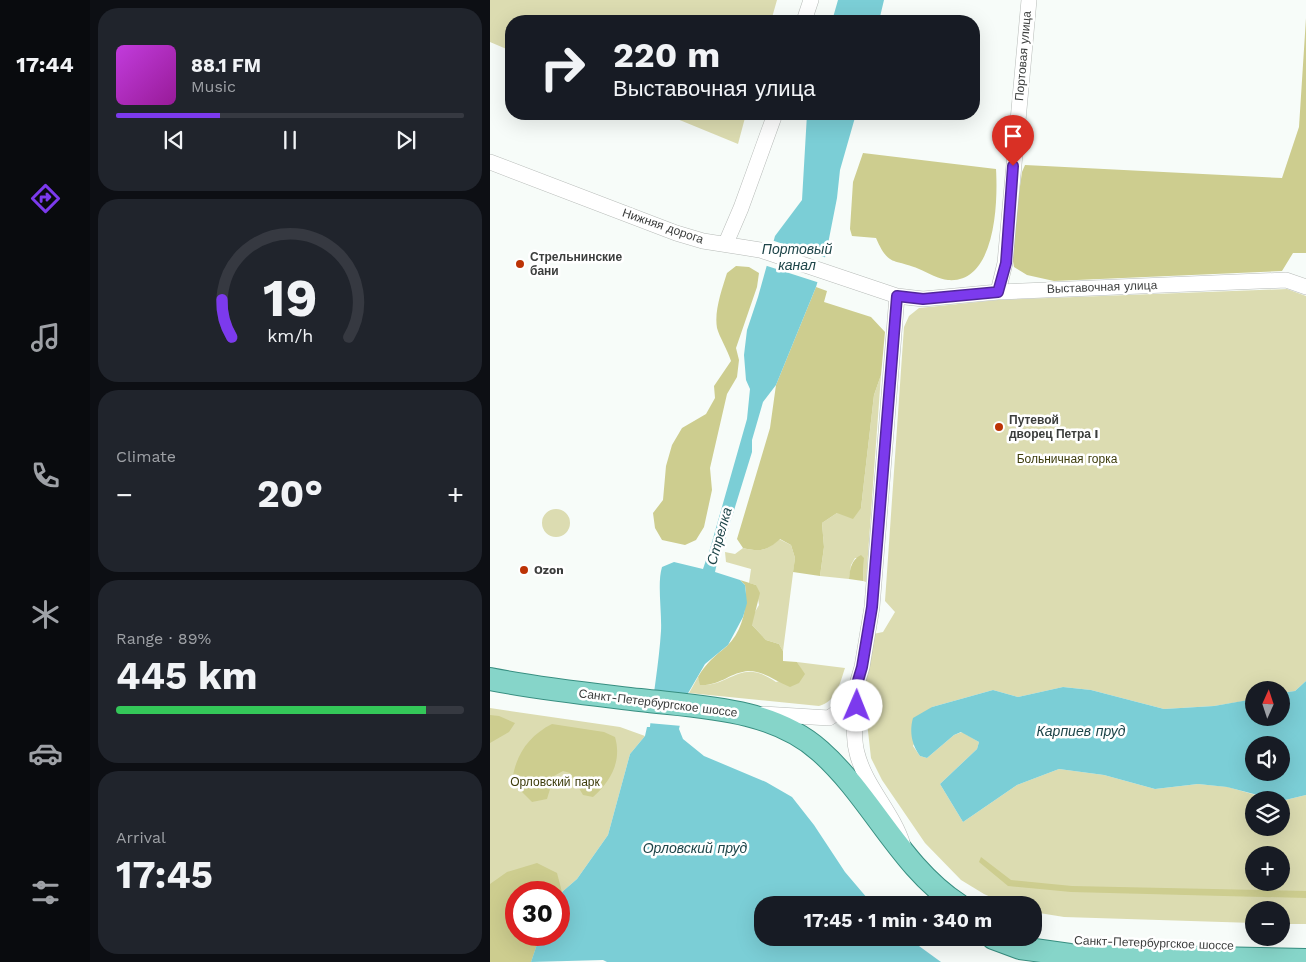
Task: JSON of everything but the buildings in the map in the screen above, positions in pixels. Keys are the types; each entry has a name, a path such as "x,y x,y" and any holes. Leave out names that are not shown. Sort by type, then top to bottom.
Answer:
{"main road":[{"name":"Санкт-Петербургское шоссе","path":"490,679 640,706 700,713 744,714 797,735 818,749 850,782 907,856 934,885 948,896"},
{"name":"Санкт-Петербургское шоссе","path":"490,694 542,702 640,706"},
{"name":"Санкт-Петербургское шоссе","path":"700,713 759,733 797,750 811,760 837,787 919,889 927,896"},
{"name":"Санкт-Петербургское шоссе","path":"1042,937 1088,942 1306,947"},
{"name":"Санкт-Петербургское шоссе","path":"1015,946 1070,955 1306,960"}],"street":[{"path":"806,15 811,0"},
{"name":"Портовая улица","path":"998,292 1006,263 1029,0"},
{"path":"726,243 741,208 772,120"},
{"name":"Нижняя дорога","path":"490,162 703,241 726,243 760,250 897,296"},
{"name":"Выставочная улица","path":"897,296 923,299 998,292 1286,280 1306,287"},
{"path":"744,714 830,718 839,712 855,691 862,667 872,607 897,296"},
{"path":"855,691 857,706 855,741 857,753 867,776 897,826 907,856"}],"green space":[{"path":"490,0 777,0 773,15 505,15 505,48 490,42"},
{"path":"1306,18 1306,253 1293,253 1282,271 1054,281 1027,275 1014,267 1011,250 1022,172 1025,165 1282,178 1299,127"},
{"path":"680,120 744,120 738,144"},
{"path":"863,153 996,169 996,200 991,238 985,255 976,269 964,278 948,280 893,261 885,254 876,238 852,236 850,229 853,182"},
{"path":"736,266 749,267 759,273 757,287 736,348 739,360 737,377 727,394 710,468 712,490 704,527 696,540 685,545 662,540 655,528 653,513 663,500 666,466 672,445 682,428 706,414 715,398 714,386 731,361 717,328 716,321 719,300 727,273"},
{"path":"816,287 827,291 824,302 871,317 885,332 881,375 874,395 861,508 853,519 837,513 822,523 824,547 820,576 793,572 795,558 791,545 780,539 763,550 754,550 743,548 737,539 770,428 776,385"},
{"name":"Больничная горка","path":"1287,289 1306,296 1306,681 1295,691 1290,692 1290,681 1245,681 1245,701 1214,706 1164,709 1091,690 1063,687 1018,697 993,690 932,707 913,746 920,756 927,758 954,735 962,732 979,742 977,749 940,784 963,822 1017,785 1059,769 1104,775 1155,789 1198,784 1228,787 1245,792 1245,836 1290,836 1290,799 1306,795 1306,924 1290,924 1290,901 1245,901 1245,923 1064,917 1042,913 1042,896 988,896 961,880 925,843 882,780 871,758 867,722 872,688 865,686 873,634 883,632 895,612 885,601 904,327 909,316 919,308 998,300"},
{"path":"881,375 866,582 863,581 864,558 855,558 851,565 849,579 820,576 824,547 822,523 837,513 861,508 874,395"},
{"path":"556,509 566,513 570,523 566,533 556,537 546,533 542,523 546,513"},
{"path":"779,539 791,545 795,558 783,651 779,644 766,640 752,625 752,617 759,605 756,585 749,583 751,569 726,562 725,552 735,554 743,548 763,550"},
{"path":"861,555 864,558 863,581 849,579 853,562"},
{"path":"740,580 756,585 760,593 752,625 766,640 779,644 783,651 783,661 797,662 805,674 799,683 790,687 765,675 749,671 707,685 700,685 698,677 701,672 727,646 741,625 746,593 745,585"},
{"path":"797,662 845,668 836,691 825,704 819,706 689,693 698,677 701,685 712,684 745,672 764,675 776,682 804,674"},
{"name":"Орловский парк","path":"490,708 620,727 645,736 630,754 608,835 577,879 570,885 570,881 505,881 505,946 536,946 531,962 490,962"},
{"path":"490,715 499,716 515,723 509,732 490,743"},
{"path":"552,724 604,732 615,737 617,746 616,762 610,777 593,797 583,795 570,773 563,771 554,776 547,799 532,802 512,782 516,764 524,748 536,734"},
{"path":"981,857 1011,880 1072,886 1306,891 1306,898 1071,892 1008,886 979,862"},
{"path":"537,863 557,873 559,881 505,881 505,946 536,946 531,962 490,962 490,884 507,872"}],"water":[{"path":"838,0 884,0 880,15 834,15"},
{"name":"Портовый канал","path":"807,120 854,120 840,170 837,198 826,254 816,287 776,385 763,402 752,440 752,452 719,559 708,556 747,419 750,389 746,380 744,355 747,330 775,236 802,200"},
{"name":"Орловский пруд","path":"706,560 717,563 715,572 740,580 745,585 747,603 743,617 728,645 705,664 687,695 679,729 683,739 704,756 766,782 792,797 814,825 845,872 865,896 754,896 754,946 919,946 941,962 607,962 603,960 531,962 536,946 570,946 570,885 577,879 608,835 630,754 645,736 647,727 650,727 661,631 660,581 662,567 674,562 703,569"},
{"name":"Карпиев пруд","path":"1306,681 1306,795 1290,799 1290,791 1245,792 1227,787 1198,784 1155,789 1104,775 1059,769 1017,785 963,822 940,784 977,749 979,742 961,732 954,735 927,758 920,756 917,752 911,733 913,718 932,707 993,690 1018,697 1063,687 1091,690 1164,709 1214,706 1245,701 1245,726 1290,726 1290,692 1295,691"}],"pier":[{"path":"771,240 827,258 820,283 764,265"},
{"path":"651,692 689,697 682,726 648,723"}],"place":[{"name":"Стрельнинские бани","path":"520,264"},
{"name":"Путевой дворец Петра I","path":"999,427"},
{"name":"Ozon","path":"524,570"}],"route":[{"path":"857,706 855,691 862,667 872,607 886,453 897,296 923,299 998,292 1006,263 1013,166"}],"water label":[{"name":"Стрелка","path":"719,536"}]}
